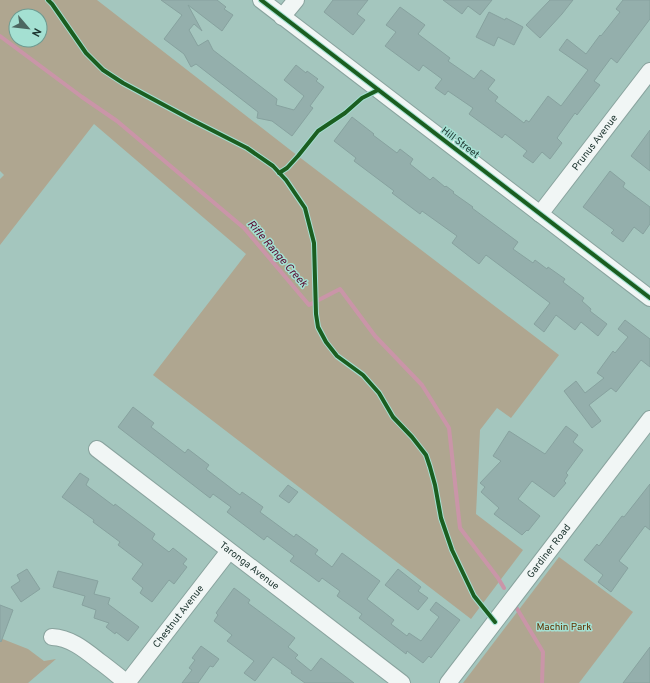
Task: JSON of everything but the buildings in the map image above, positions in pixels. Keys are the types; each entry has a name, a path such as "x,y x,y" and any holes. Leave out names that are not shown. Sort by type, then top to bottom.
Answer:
{"street":[{"name":"Hill Street","path":"261,0 650,298"},
{"path":"282,17 296,0"},
{"name":"Prunus Avenue","path":"540,214 650,71"},
{"name":"Gardiner Road","path":"448,683 650,420"},
{"name":"Taronga Avenue","path":"97,449 402,683"},
{"name":"Chestnut Avenue","path":"127,683 229,551"},
{"path":"52,637 61,638 81,647 127,683"}],"green space":[{"path":"0,0 97,0 298,156 559,355 511,418 497,408 480,430 476,514 523,550 471,619 153,375 246,254 94,124 0,245 0,179 4,175 0,171"},
{"name":"Machin Park","path":"559,557 633,612 579,683 463,683"},
{"path":"0,638 28,649 44,661 56,659 28,683 0,683"}],"waterway":[{"name":"Rifle Range Creek","path":"0,36 117,121 244,228 309,305 340,289 375,336 422,385 449,428 460,528 504,588"},
{"name":"Rifle Range Creek","path":"516,607 543,652 542,683"}],"cycle path":[{"path":"48,0 86,53 103,70 123,83 247,148 273,166 286,180 305,208 314,243 316,314 318,327 326,342 337,356 363,375 379,393 393,417 412,437 426,455 435,485 441,518 452,550 474,596 495,622"},
{"path":"261,0 650,298"},
{"path":"279,173 287,168 318,131 345,113 362,98 378,90"}]}
